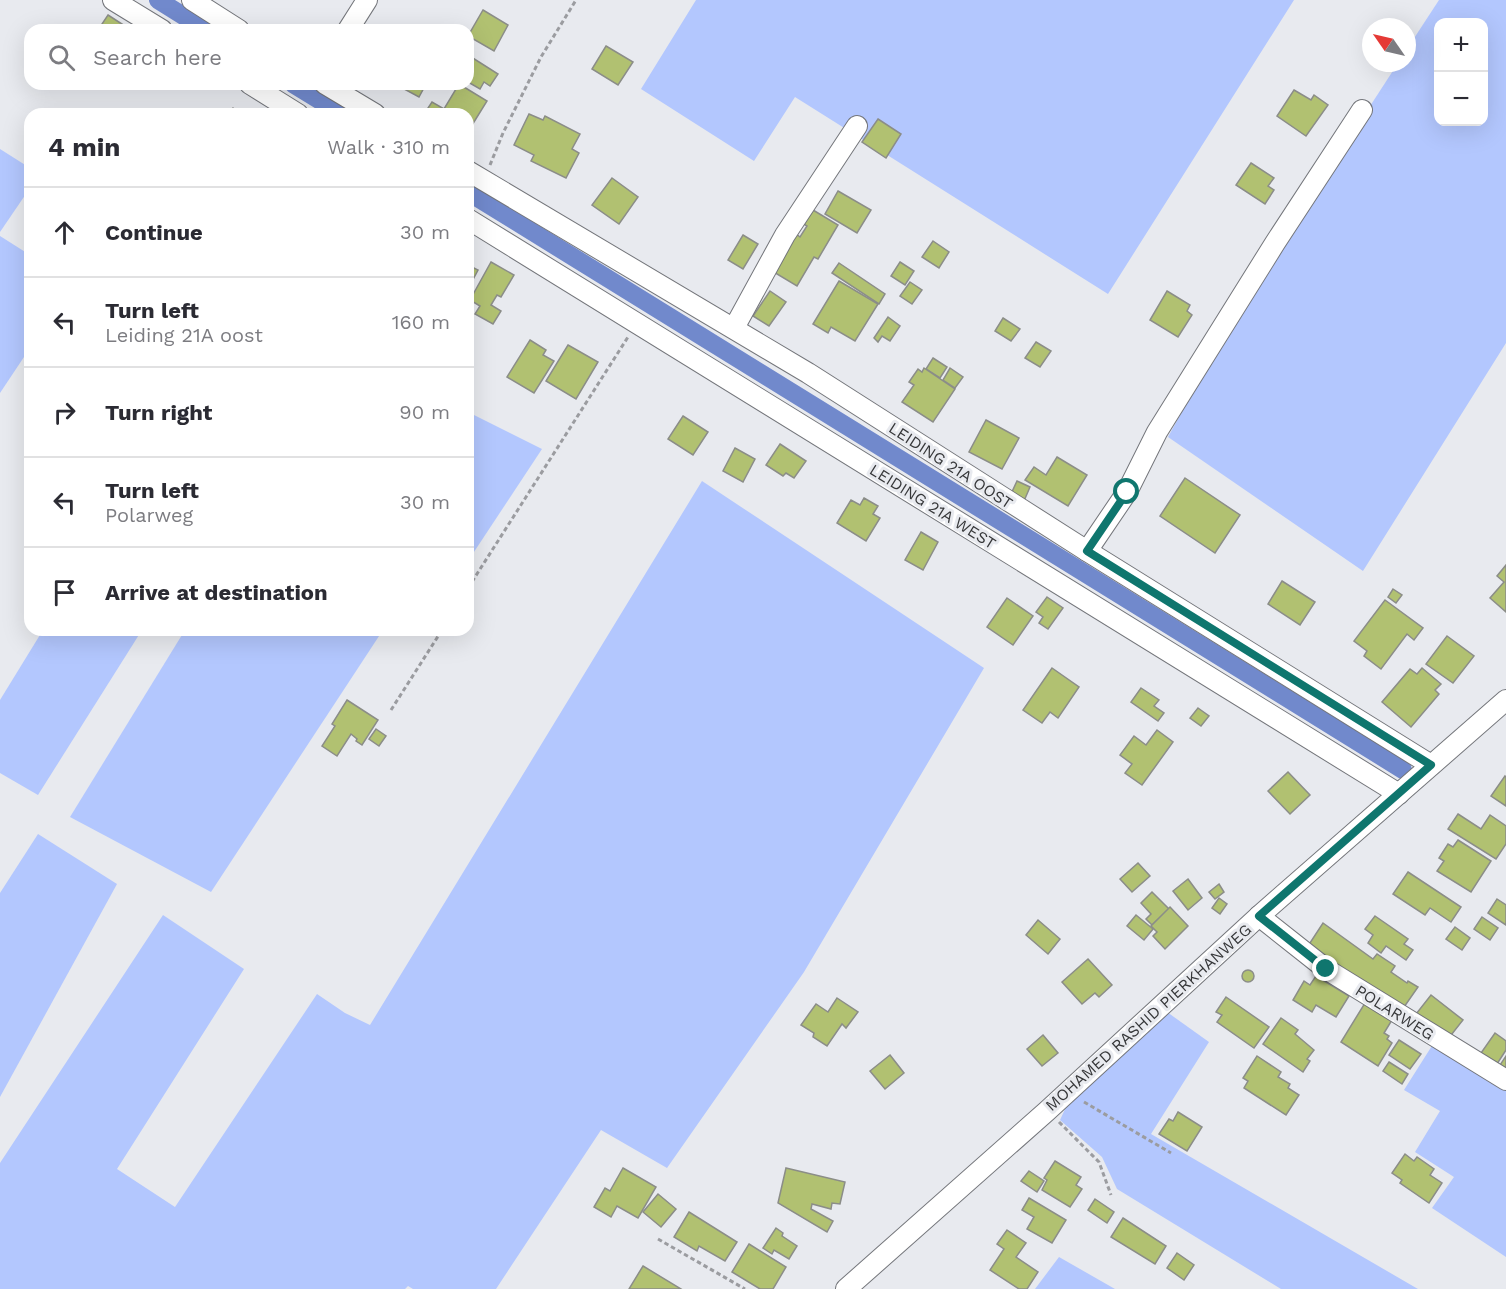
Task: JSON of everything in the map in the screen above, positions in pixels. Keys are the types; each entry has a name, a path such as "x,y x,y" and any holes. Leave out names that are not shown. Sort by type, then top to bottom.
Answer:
{"street":[{"path":"113,0 152,24"},
{"path":"192,0 230,24"},
{"path":"352,24 367,0"},
{"path":"259,90 288,108"},
{"path":"335,90 365,108"},
{"path":"1087,551 1127,492 1157,432 1275,243 1362,110"},
{"path":"734,328 785,235 857,126"},
{"name":"LEIDING 21A OOST","path":"474,175 734,328 1431,765"},
{"name":"LEIDING 21A WEST","path":"474,223 1399,794"},
{"name":"MOHAMED RASHID PIERKHANWEG","path":"846,1289 1047,1111 1259,916 1506,700"},
{"name":"POLARWEG","path":"1259,916 1326,969 1506,1080"}],"path":[{"path":"486,182 492,158 503,133 541,57 576,0"},
{"path":"474,579 637,323"},
{"path":"391,710 438,636"},
{"path":"1068,1091 1171,1153"},
{"path":"1047,1111 1099,1162 1111,1195"},
{"path":"658,1239 746,1289"}],"shaded area":[{"path":"696,0 1294,0 1108,294 795,97 754,161 641,89"},
{"path":"1439,0 1506,0 1506,343 1363,571 1168,437 1241,305 1392,72 1416,72 1416,35"},
{"path":"0,149 24,164 24,197 0,232"},
{"path":"0,236 24,251 24,357 0,393"},
{"path":"474,415 542,449 474,552"},
{"path":"702,481 984,668 804,972 667,1168 601,1130 496,1289 413,1289 408,1286 405,1289 0,1289 0,1163 163,915 244,969 117,1169 175,1207 317,994 345,1013 370,1025"},
{"path":"39,636 138,636 38,795 0,773 0,700"},
{"path":"181,636 379,636 211,892 70,817"},
{"path":"38,834 117,884 0,1097 0,893"},
{"path":"1167,1012 1209,1042 1151,1134 1418,1289 1281,1289 1117,1189 1102,1157 1060,1120 1066,1107"},
{"path":"1435,1041 1506,1084 1506,1257 1432,1208 1454,1177 1415,1152 1440,1111 1404,1090"},
{"path":"1059,1257 1115,1289 1035,1289"}],"building":[{"path":"483,10 508,25 494,51 474,39 474,26"},
{"path":"108,15 122,24 102,24"},
{"path":"606,46 633,62 618,85 592,69"},
{"path":"474,59 498,74 490,86 484,82 480,89 474,86"},
{"path":"406,90 423,90 419,97"},
{"path":"455,90 469,90 487,101 474,122 474,108 445,108"},
{"path":"1294,90 1311,100 1314,95 1328,105 1306,136 1277,116"},
{"path":"432,102 442,108 428,108"},
{"path":"529,114 543,120 545,116 580,134 572,149 579,153 566,178 531,161 534,155 514,145"},
{"path":"878,119 901,134 886,158 862,142"},
{"path":"1251,163 1274,178 1268,186 1274,190 1265,204 1236,185"},
{"path":"612,178 638,197 619,224 592,205"},
{"path":"838,191 871,210 857,233 825,214"},
{"path":"808,207 838,225 818,259 814,257 797,286 772,271 795,233 800,237 807,226 799,221"},
{"path":"743,235 758,244 743,269 728,260"},
{"path":"933,241 949,252 939,268 922,257"},
{"path":"491,262 514,275 501,297 497,295 491,305 501,311 493,324 475,314 480,306 474,302 474,293"},
{"path":"900,262 914,271 905,285 891,276"},
{"path":"839,263 885,294 879,304 832,273"},
{"path":"839,281 878,304 855,341 831,327 828,333 813,324"},
{"path":"910,282 922,290 912,304 900,296"},
{"path":"770,291 786,302 769,326 753,316"},
{"path":"1167,291 1190,305 1187,311 1192,315 1178,337 1150,320"},
{"path":"888,317 900,326 890,341 882,336 878,342 874,338"},
{"path":"1003,318 1020,329 1011,341 995,331"},
{"path":"530,340 546,350 543,355 554,361 534,393 507,377"},
{"path":"1036,342 1051,351 1040,367 1025,358"},
{"path":"568,345 598,362 576,399 546,381"},
{"path":"933,358 947,367 940,378 926,369"},
{"path":"924,368 955,389 933,422 902,402 914,385 909,382 918,369 922,372"},
{"path":"950,368 963,377 955,388 943,380"},
{"path":"683,416 708,432 693,455 668,439"},
{"path":"986,420 1019,438 1002,469 969,452"},
{"path":"780,444 806,461 794,478 786,473 783,476 766,465"},
{"path":"735,448 755,459 743,482 723,471"},
{"path":"1057,457 1087,475 1068,506 1025,480 1034,467 1046,475"},
{"path":"1185,478 1240,515 1215,553 1160,516"},
{"path":"1017,481 1030,487 1024,501 1011,494"},
{"path":"864,498 878,506 873,514 880,518 866,541 837,523 851,500 860,505"},
{"path":"921,532 938,542 923,570 905,560"},
{"path":"1506,565 1506,612 1490,598 1504,582 1497,576"},
{"path":"1282,581 1315,602 1300,625 1268,604"},
{"path":"1393,589 1402,595 1396,603 1388,597"},
{"path":"1047,597 1063,608 1048,629 1039,623 1043,617 1036,612"},
{"path":"1007,598 1033,616 1013,645 987,627"},
{"path":"1385,600 1423,628 1414,640 1407,634 1381,669 1364,656 1367,651 1354,641"},
{"path":"1447,636 1474,656 1453,683 1426,664"},
{"path":"1052,668 1079,687 1058,718 1050,712 1042,723 1023,710"},
{"path":"1422,668 1441,684 1435,690 1439,694 1411,727 1382,702 1410,669 1417,674"},
{"path":"1141,688 1159,700 1154,706 1164,713 1158,721 1131,702"},
{"path":"347,700 378,720 362,745 351,734 337,756 322,746 335,726 332,724"},
{"path":"1198,708 1209,716 1201,726 1190,718"},
{"path":"376,729 386,736 379,746 369,739"},
{"path":"1157,730 1173,742 1142,785 1125,773 1132,764 1120,755 1134,736 1146,745"},
{"path":"1288,772 1310,795 1290,814 1268,791"},
{"path":"1506,777 1506,806 1491,796"},
{"path":"1458,814 1481,829 1490,815 1506,826 1506,844 1496,859 1448,829"},
{"path":"1458,840 1491,861 1471,892 1437,871 1444,861 1439,858 1448,844 1453,847"},
{"path":"1138,863 1150,876 1132,892 1120,879"},
{"path":"1408,872 1461,907 1451,922 1430,908 1425,915 1393,894"},
{"path":"1188,879 1202,898 1188,910 1173,891"},
{"path":"1219,884 1224,892 1215,899 1209,892"},
{"path":"1152,892 1169,909 1152,925 1146,919 1151,914 1141,903"},
{"path":"1219,898 1227,904 1220,914 1212,908"},
{"path":"1497,899 1506,905 1506,925 1488,913"},
{"path":"1170,907 1188,926 1165,949 1153,936 1157,932 1151,926"},
{"path":"1136,915 1153,929 1144,940 1127,926"},
{"path":"1375,916 1408,939 1404,944 1413,950 1406,960 1386,946 1381,953 1368,943 1373,935 1365,929"},
{"path":"1482,917 1498,928 1490,940 1474,929"},
{"path":"1038,920 1060,939 1048,954 1026,935"},
{"path":"1323,923 1373,959 1377,954 1395,966 1391,972 1407,983 1408,981 1418,987 1402,1010 1364,985 1366,982 1359,978 1357,981 1306,949"},
{"path":"1455,927 1470,938 1462,950 1446,939"},
{"path":"1088,959 1112,985 1099,997 1095,993 1082,1004 1062,982"},
{"path":"1250,970 1253,971 1253,981 1246,982 1243,981 1242,974 1243,971"},
{"path":"1316,976 1349,996 1336,1017 1316,1005 1312,1012 1293,1000 1304,981 1310,985"},
{"path":"1431,995 1463,1020 1448,1039 1416,1014"},
{"path":"1226,997 1269,1027 1254,1048 1217,1022 1222,1015 1216,1012"},
{"path":"837,998 858,1012 846,1028 842,1024 827,1046 813,1037 814,1033 801,1025 816,1004 828,1012"},
{"path":"1365,1003 1392,1020 1384,1033 1389,1036 1387,1039 1392,1043 1378,1066 1341,1042"},
{"path":"1281,1018 1298,1030 1295,1034 1314,1050 1307,1059 1310,1061 1303,1072 1263,1044"},
{"path":"1495,1033 1506,1041 1506,1050 1497,1064 1481,1053"},
{"path":"1043,1035 1058,1053 1042,1066 1027,1049"},
{"path":"1399,1040 1421,1054 1410,1069 1389,1055"},
{"path":"890,1055 904,1073 885,1089 870,1071"},
{"path":"1257,1056 1281,1072 1278,1077 1290,1084 1288,1088 1299,1095 1286,1115 1244,1088 1248,1081 1243,1078"},
{"path":"1506,1056 1506,1070 1500,1065"},
{"path":"1389,1062 1408,1074 1402,1084 1383,1071"},
{"path":"1178,1112 1202,1127 1187,1151 1159,1134 1169,1119 1173,1121"},
{"path":"1405,1154 1414,1161 1417,1157 1434,1169 1430,1175 1442,1183 1429,1203 1400,1183 1402,1180 1392,1173"},
{"path":"1055,1161 1081,1177 1076,1185 1082,1189 1070,1207 1042,1190 1047,1180 1044,1178"},
{"path":"623,1168 656,1187 638,1218 617,1206 611,1217 594,1207 605,1188 610,1191"},
{"path":"786,1168 845,1182 840,1204 832,1203 831,1209 812,1204 811,1209 833,1221 827,1232 778,1203"},
{"path":"1029,1171 1044,1181 1037,1192 1021,1181"},
{"path":"658,1194 676,1209 661,1227 643,1212"},
{"path":"1029,1198 1066,1220 1052,1243 1027,1229 1034,1217 1022,1210"},
{"path":"1095,1199 1114,1212 1107,1223 1088,1210"},
{"path":"689,1212 737,1242 725,1261 699,1246 697,1251 674,1237"},
{"path":"1123,1218 1166,1246 1155,1264 1111,1237"},
{"path":"776,1228 783,1233 782,1236 797,1246 789,1259 774,1250 772,1254 763,1248"},
{"path":"1007,1230 1026,1243 1016,1257 1038,1272 1027,1289 1019,1289 990,1270 1004,1249 997,1244"},
{"path":"749,1244 786,1267 773,1289 760,1289 732,1272"},
{"path":"1177,1253 1194,1265 1184,1280 1167,1268"},
{"path":"643,1266 681,1289 629,1289"}],"waterway":[{"path":"158,0 196,24"},
{"path":"303,90 332,108"},
{"path":"474,196 1403,770"}],"route":[{"path":"1127,492 1087,551 1431,765 1259,916 1326,969"}]}
